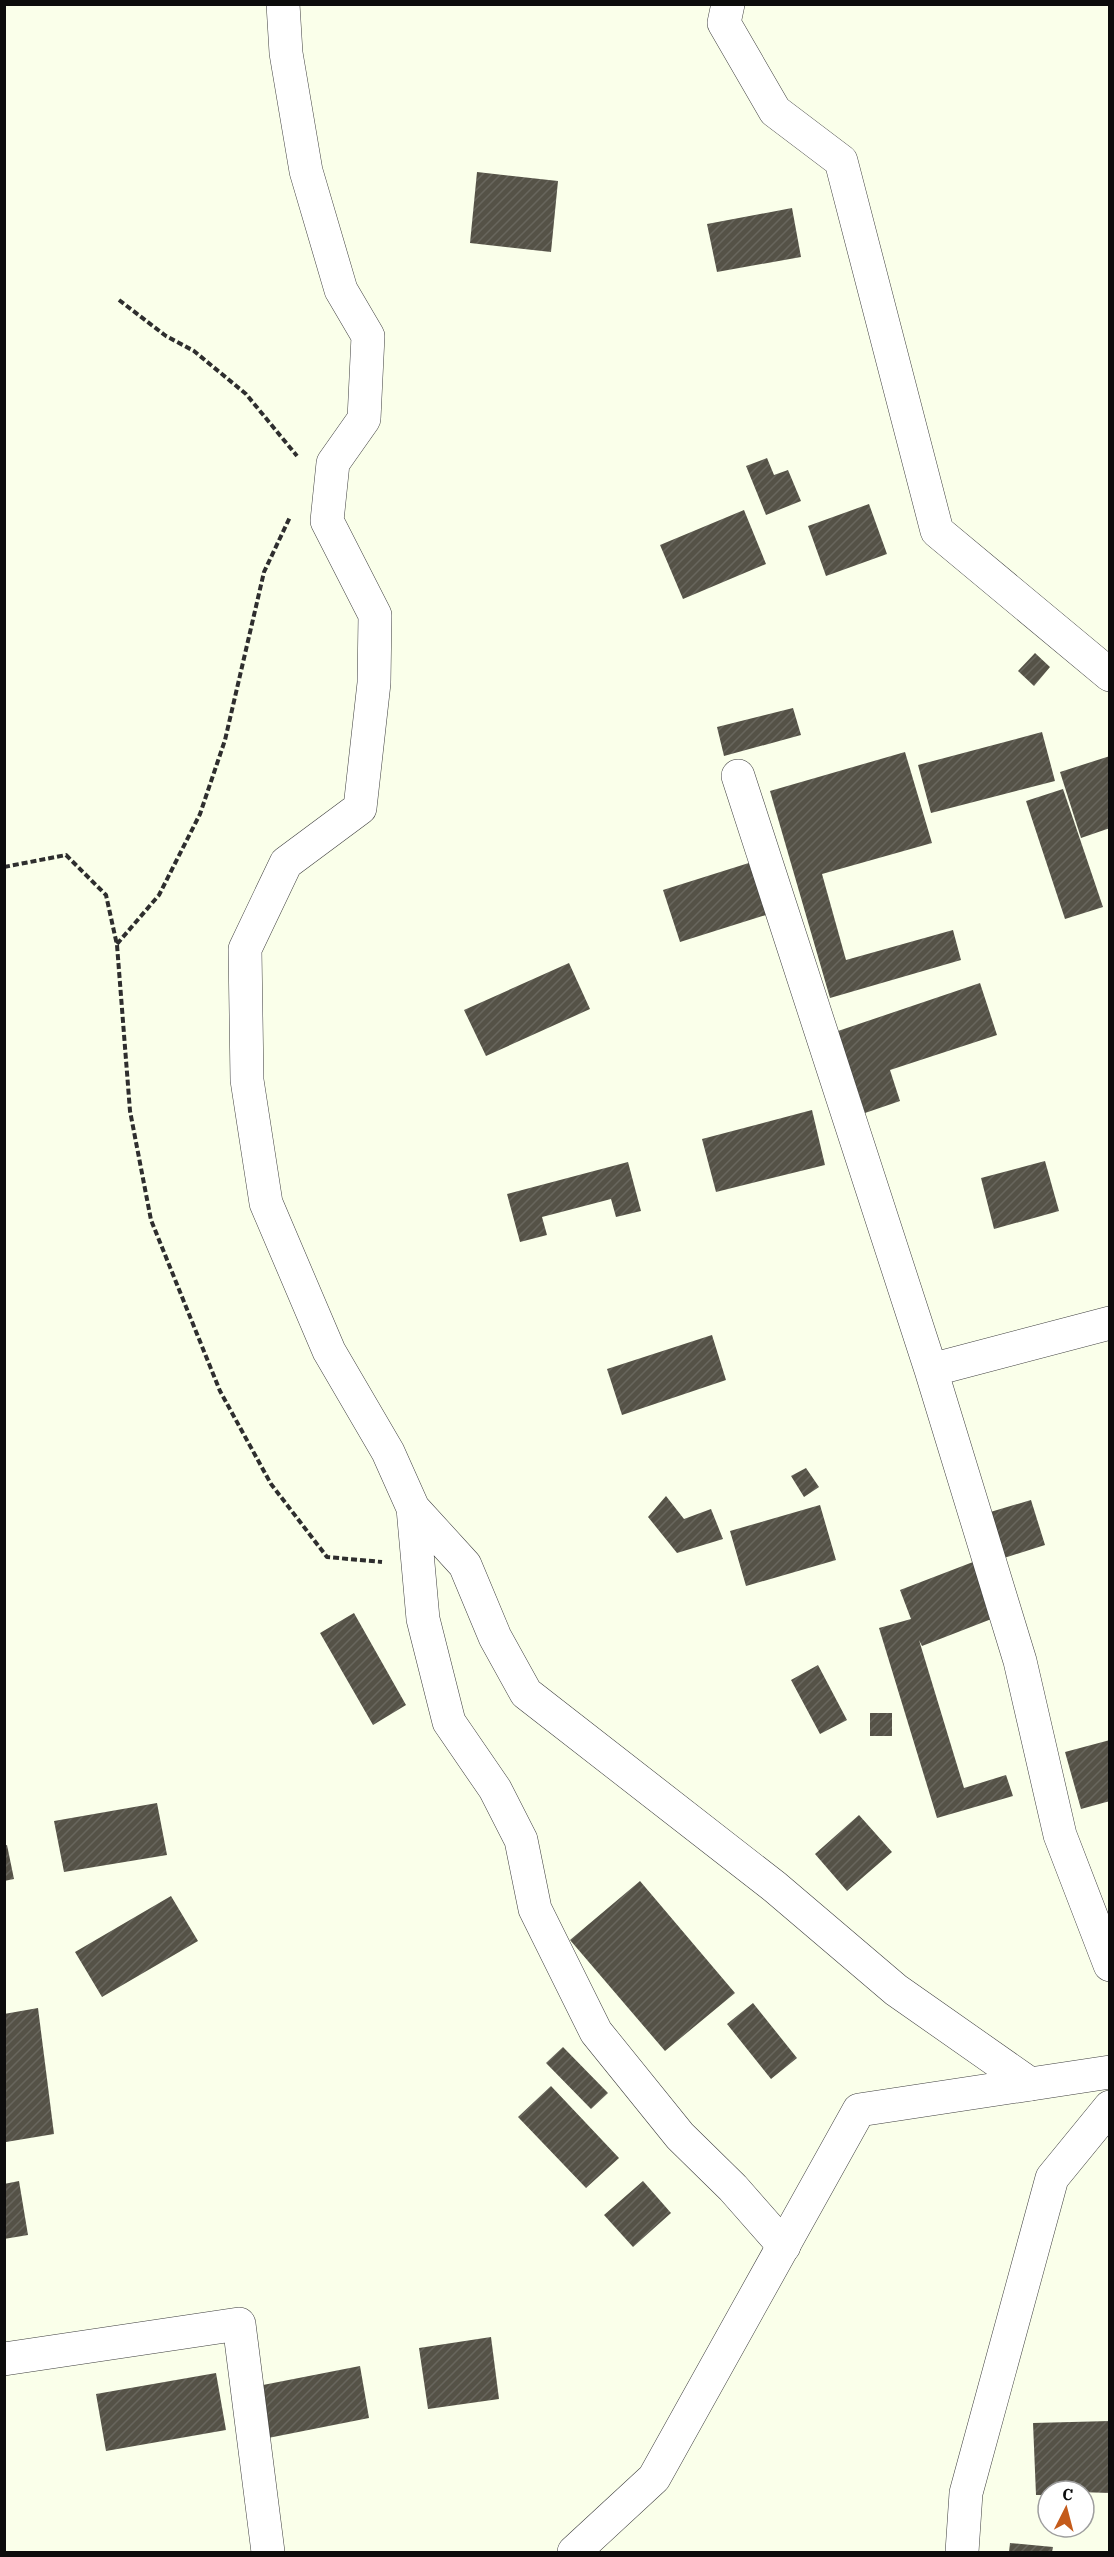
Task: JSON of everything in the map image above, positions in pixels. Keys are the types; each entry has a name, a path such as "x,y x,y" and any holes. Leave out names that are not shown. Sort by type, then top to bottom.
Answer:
{"street":[{"path":"283,4 286,53 306,171 340,290 368,336 364,419 333,464 327,521 375,615 374,683 360,808 286,863 245,949 247,1080 266,1203 329,1351 388,1452 413,1508 465,1565 495,1637 526,1693 775,1887 896,1990 1030,2084"},
{"path":"728,4 724,23 775,111 841,161 937,531 1110,675"},
{"path":"738,776 931,1370 1020,1661 1060,1835 1110,1965"},
{"path":"931,1370 1110,1323"},
{"path":"413,1508 423,1619 449,1722 495,1789 521,1840 535,1909 596,2032 680,2136 733,2188 784,2246"},
{"path":"574,2553 654,2478 860,2110 1110,2072"},
{"path":"962,2553 966,2493 1052,2178 1110,2107"},
{"path":"4,2359 238,2324 268,2553"}],"path":[{"path":"117,945 159,895 200,814 225,740 264,572 297,502 330,492 246,394 194,351 166,336 118,300"},
{"path":"4,867 66,855 106,895 117,945 130,1111 151,1220 220,1391 271,1484 327,1557 418,1565"}],"building":[{"path":"477,172 558,181 551,252 470,243"},
{"path":"792,208 801,257 717,272 707,224"},
{"path":"767,458 774,475 788,470 801,501 766,515 746,466"},
{"path":"869,504 887,554 826,576 808,526"},
{"path":"744,510 766,564 683,599 660,545"},
{"path":"1035,653 1050,667 1034,686 1018,671"},
{"path":"793,708 801,735 724,756 717,727"},
{"path":"1042,732 1055,781 931,813 918,765"},
{"path":"905,752 932,843 822,874 846,960 953,930 961,960 830,998 770,791"},
{"path":"1110,756 1110,828 1081,838 1060,772"},
{"path":"1063,789 1103,907 1065,919 1026,801"},
{"path":"752,862 769,914 680,942 663,890"},
{"path":"569,963 590,1009 486,1056 464,1010"},
{"path":"980,983 997,1035 890,1070 900,1101 865,1113 838,1031"},
{"path":"812,1110 825,1165 716,1192 702,1139"},
{"path":"1045,1161 1059,1211 994,1229 981,1178"},
{"path":"628,1162 641,1211 616,1217 611,1199 542,1217 547,1235 520,1242 507,1194"},
{"path":"712,1335 726,1380 622,1415 607,1369"},
{"path":"806,1468 819,1487 804,1497 791,1476"},
{"path":"666,1496 684,1519 711,1509 723,1539 677,1553 648,1517"},
{"path":"1031,1500 1045,1545 1001,1559 987,1513"},
{"path":"820,1505 836,1560 746,1586 730,1531"},
{"path":"973,1562 994,1618 922,1646 919,1640 964,1788 1006,1775 1013,1796 937,1818 879,1628 911,1619 900,1590"},
{"path":"354,1613 406,1705 373,1725 320,1633"},
{"path":"818,1665 847,1720 820,1734 791,1680"},
{"path":"870,1713 892,1713 892,1736 870,1736"},
{"path":"1110,1740 1110,1801 1081,1809 1065,1752"},
{"path":"157,1803 167,1855 64,1872 54,1821"},
{"path":"859,1815 892,1852 847,1891 815,1854"},
{"path":"7,1845 14,1879 4,1881 4,1846"},
{"path":"640,1881 735,1993 665,2051 570,1940"},
{"path":"171,1896 198,1941 102,1997 75,1952"},
{"path":"753,2003 797,2058 771,2079 727,2024"},
{"path":"38,2008 54,2134 6,2142 4,2014"},
{"path":"563,2047 608,2093 591,2109 546,2063"},
{"path":"551,2086 619,2158 586,2188 518,2117"},
{"path":"19,2181 28,2235 4,2239 4,2184"},
{"path":"643,2181 671,2213 633,2247 604,2215"},
{"path":"491,2337 499,2399 428,2409 419,2348"},
{"path":"360,2366 369,2418 263,2439 253,2387"},
{"path":"216,2373 226,2430 106,2451 96,2394"},
{"path":"1110,2421 1110,2493 1096,2493 1096,2479 1036,2479 1036,2495 1033,2423"},
{"path":"1010,2543 1053,2547 1052,2552 1009,2552"}]}
